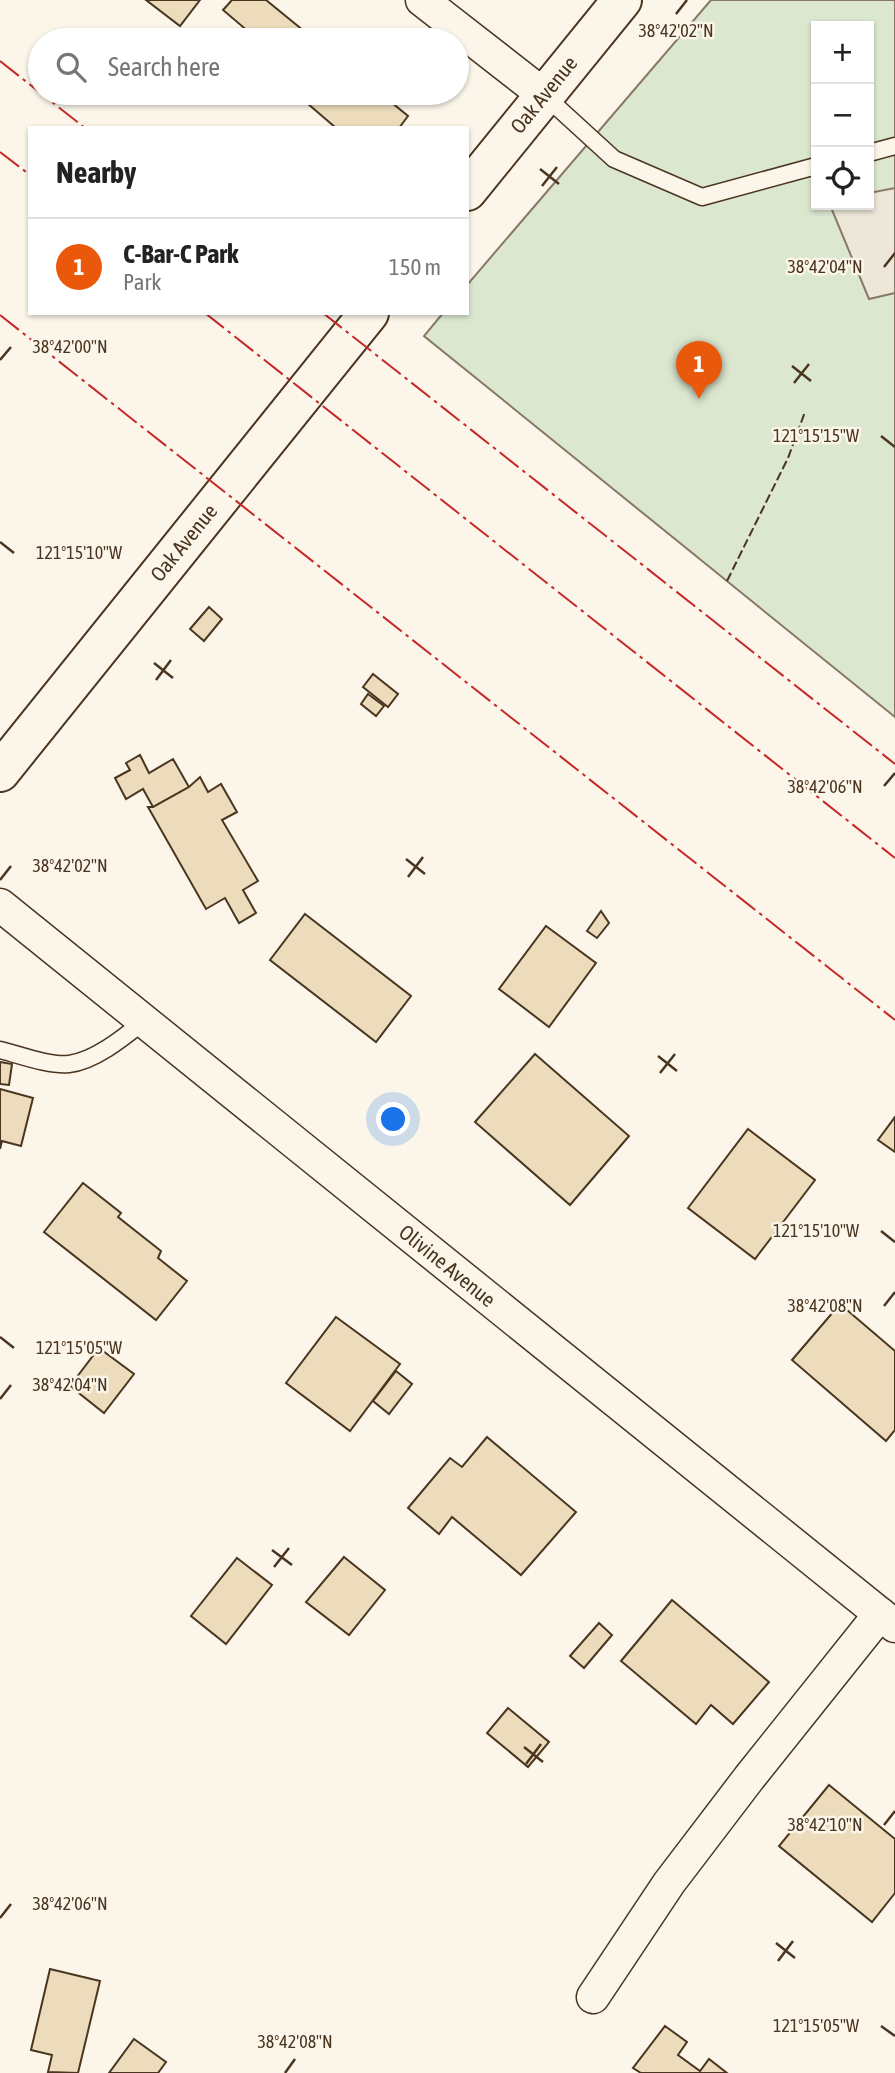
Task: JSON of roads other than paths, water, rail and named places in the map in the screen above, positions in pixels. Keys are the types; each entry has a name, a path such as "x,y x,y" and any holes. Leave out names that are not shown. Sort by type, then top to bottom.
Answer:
{"main road":[{"name":"Oak Avenue","path":"469,189 622,0"},
{"name":"Oak Avenue","path":"0,772 367,315"}],"street":[{"path":"422,0 458,28"},
{"path":"469,37 544,95"},
{"name":"Olivine Avenue","path":"0,905 887,1620"},
{"path":"593,1997 668,1883 748,1778 887,1620"}],"lane":[{"path":"544,95 614,159 702,197 811,167"},
{"path":"874,152 895,146"},
{"path":"0,1050 38,1060 69,1064 105,1051 144,1021"}],"place":[{"name":"C-Bar-C Park","path":"699,399"}]}
